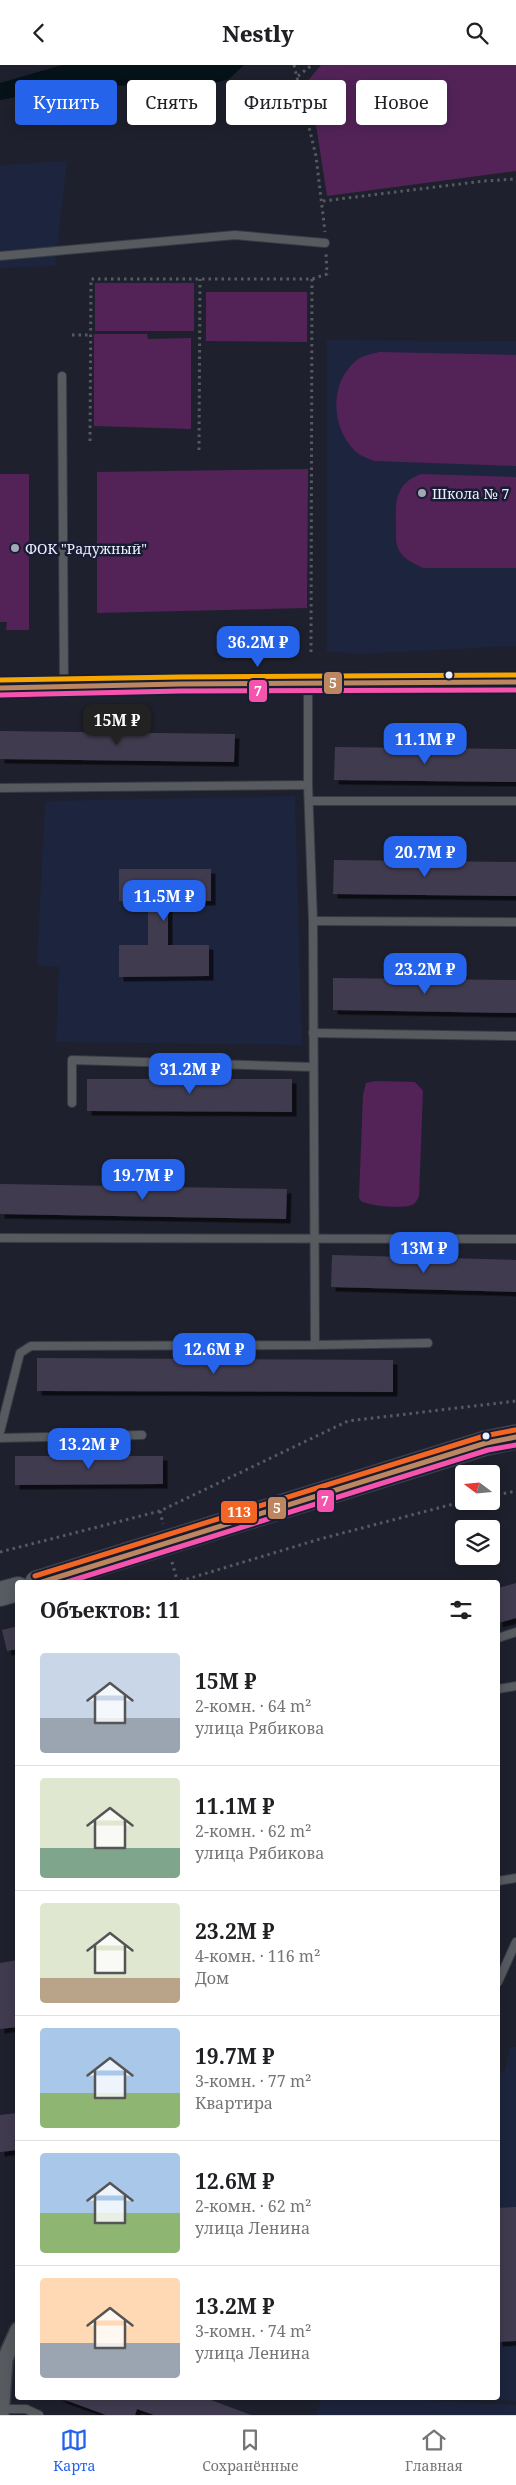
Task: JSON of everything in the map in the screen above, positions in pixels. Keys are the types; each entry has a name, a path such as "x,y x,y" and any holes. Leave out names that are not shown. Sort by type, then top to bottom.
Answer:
{"main road":[{"path":"64,1578 486,1443 516,1437"},
{"path":"0,1594 15,1590"}],"street":[{"path":"0,688 308,682 516,682"},
{"path":"1,2415 5,2359 15,2337"}],"lane":[{"path":"0,256 235,235 325,243"},
{"path":"62,376 64,687"},
{"path":"308,682 308,785 313,921 315,1345"},
{"path":"0,788 308,785"},
{"path":"309,801 516,801"},
{"path":"313,921 516,922"},
{"path":"313,1033 516,1036"},
{"path":"72,1103 72,1059 313,1067"},
{"path":"0,1238 313,1237 516,1239"},
{"path":"0,1432 20,1353 31,1346 428,1343"},
{"path":"0,1438 142,1435"},
{"path":"500,1637 516,1632"},
{"path":"500,1689 516,1686"},
{"path":"500,1881 516,1878"},
{"path":"500,1978 516,1942"},
{"path":"0,2409 26,2409 39,2415"}],"path":[{"path":"90,441 91,279 312,279 327,274 322,201 316,157 294,65"},
{"path":"298,76 312,65"},
{"path":"322,201 484,181 516,179"},
{"path":"199,450 200,279"},
{"path":"311,652 312,279"},
{"path":"72,335 90,335"},
{"path":"0,1552 160,1511 348,1421 516,1401"},
{"path":"500,1494 516,1491"},
{"path":"178,1580 320,1539 455,1504"},
{"path":"160,1511 163,1525"},
{"path":"171,1557 175,1580"}],"shaded area":[{"path":"62,65 244,65 229,79 216,83 216,80 127,80 127,85 117,86 117,80 15,80 15,97 0,100 0,83"},
{"path":"321,65 516,65 516,171 327,196 316,125 346,125 346,80 308,80"},
{"path":"67,161 55,266 0,268 0,165"},
{"path":"95,283 194,283 194,331 95,331"},
{"path":"206,292 307,292 307,342 206,341"},
{"path":"94,334 147,334 148,339 191,338 191,429 94,426"},
{"name":"Школа № 7","path":"327,340 516,341 516,646 363,654 327,652"},
{"path":"379,352 516,355 516,466 374,461 356,452 346,440 337,416 336,403 338,391 348,369 357,360"},
{"path":"308,469 307,608 97,613 97,472"},
{"name":"ФОК \"Радужный\"","path":"0,474 29,474 29,630 6,630 7,622 0,622"},
{"path":"421,474 516,477 516,568 423,568 405,557 398,549 396,536 397,501 406,482"},
{"path":"295,796 302,1045 56,1042 59,967 37,965 45,801"},
{"path":"375,1081 415,1082 423,1091 419,1196 412,1205 401,1207 378,1206 365,1203 359,1198 363,1095 366,1083"},
{"path":"510,2047 516,2047 516,2401 493,2400 500,2400 500,2071 505,2071"},
{"path":"321,2400 426,2400 516,2405 516,2415 316,2415"}],"building":[{"path":"0,731 235,734 234,762 0,759"},
{"path":"335,747 516,749 516,782 334,780"},
{"path":"334,860 516,862 516,896 333,894"},
{"path":"119,869 211,869 211,901 168,901 168,945 209,945 209,976 119,977 119,945 148,945 148,901 119,901"},
{"path":"333,978 516,980 516,1013 333,1010"},
{"path":"87,1079 292,1079 292,1112 87,1111"},
{"path":"0,1184 287,1189 286,1219 0,1214"},
{"path":"332,1255 516,1260 516,1292 331,1287"},
{"path":"37,1358 393,1360 393,1392 37,1391"},
{"path":"15,1456 163,1456 163,1484 15,1485"},
{"path":"516,1583 516,1618 500,1622 500,1587"},
{"path":"15,1627 15,1650 7,1651 2,1630"},
{"path":"15,1960 15,2027 0,2029 0,1963"},
{"path":"15,2113 15,2150 0,2152 0,2115"},
{"path":"516,2207 516,2341 500,2342 500,2208"},
{"path":"65,2400 211,2400 251,2415 154,2415 137,2409 135,2415 106,2415"}],"transit line":[{"path":"0,680 516,675"},
{"name":"5","path":"0,688 180,684 516,682"},
{"name":"7","path":"0,695 180,691 516,690"},
{"name":"113","path":"35,1576 484,1436 515,1430"},
{"name":"5","path":"49,1580 486,1443 516,1437"},
{"name":"7","path":"74,1580 488,1450 516,1445"}],"place":[{"name":"Школа № 7","path":"422,493"},
{"name":"ФОК \"Радужный\"","path":"15,548"}]}
